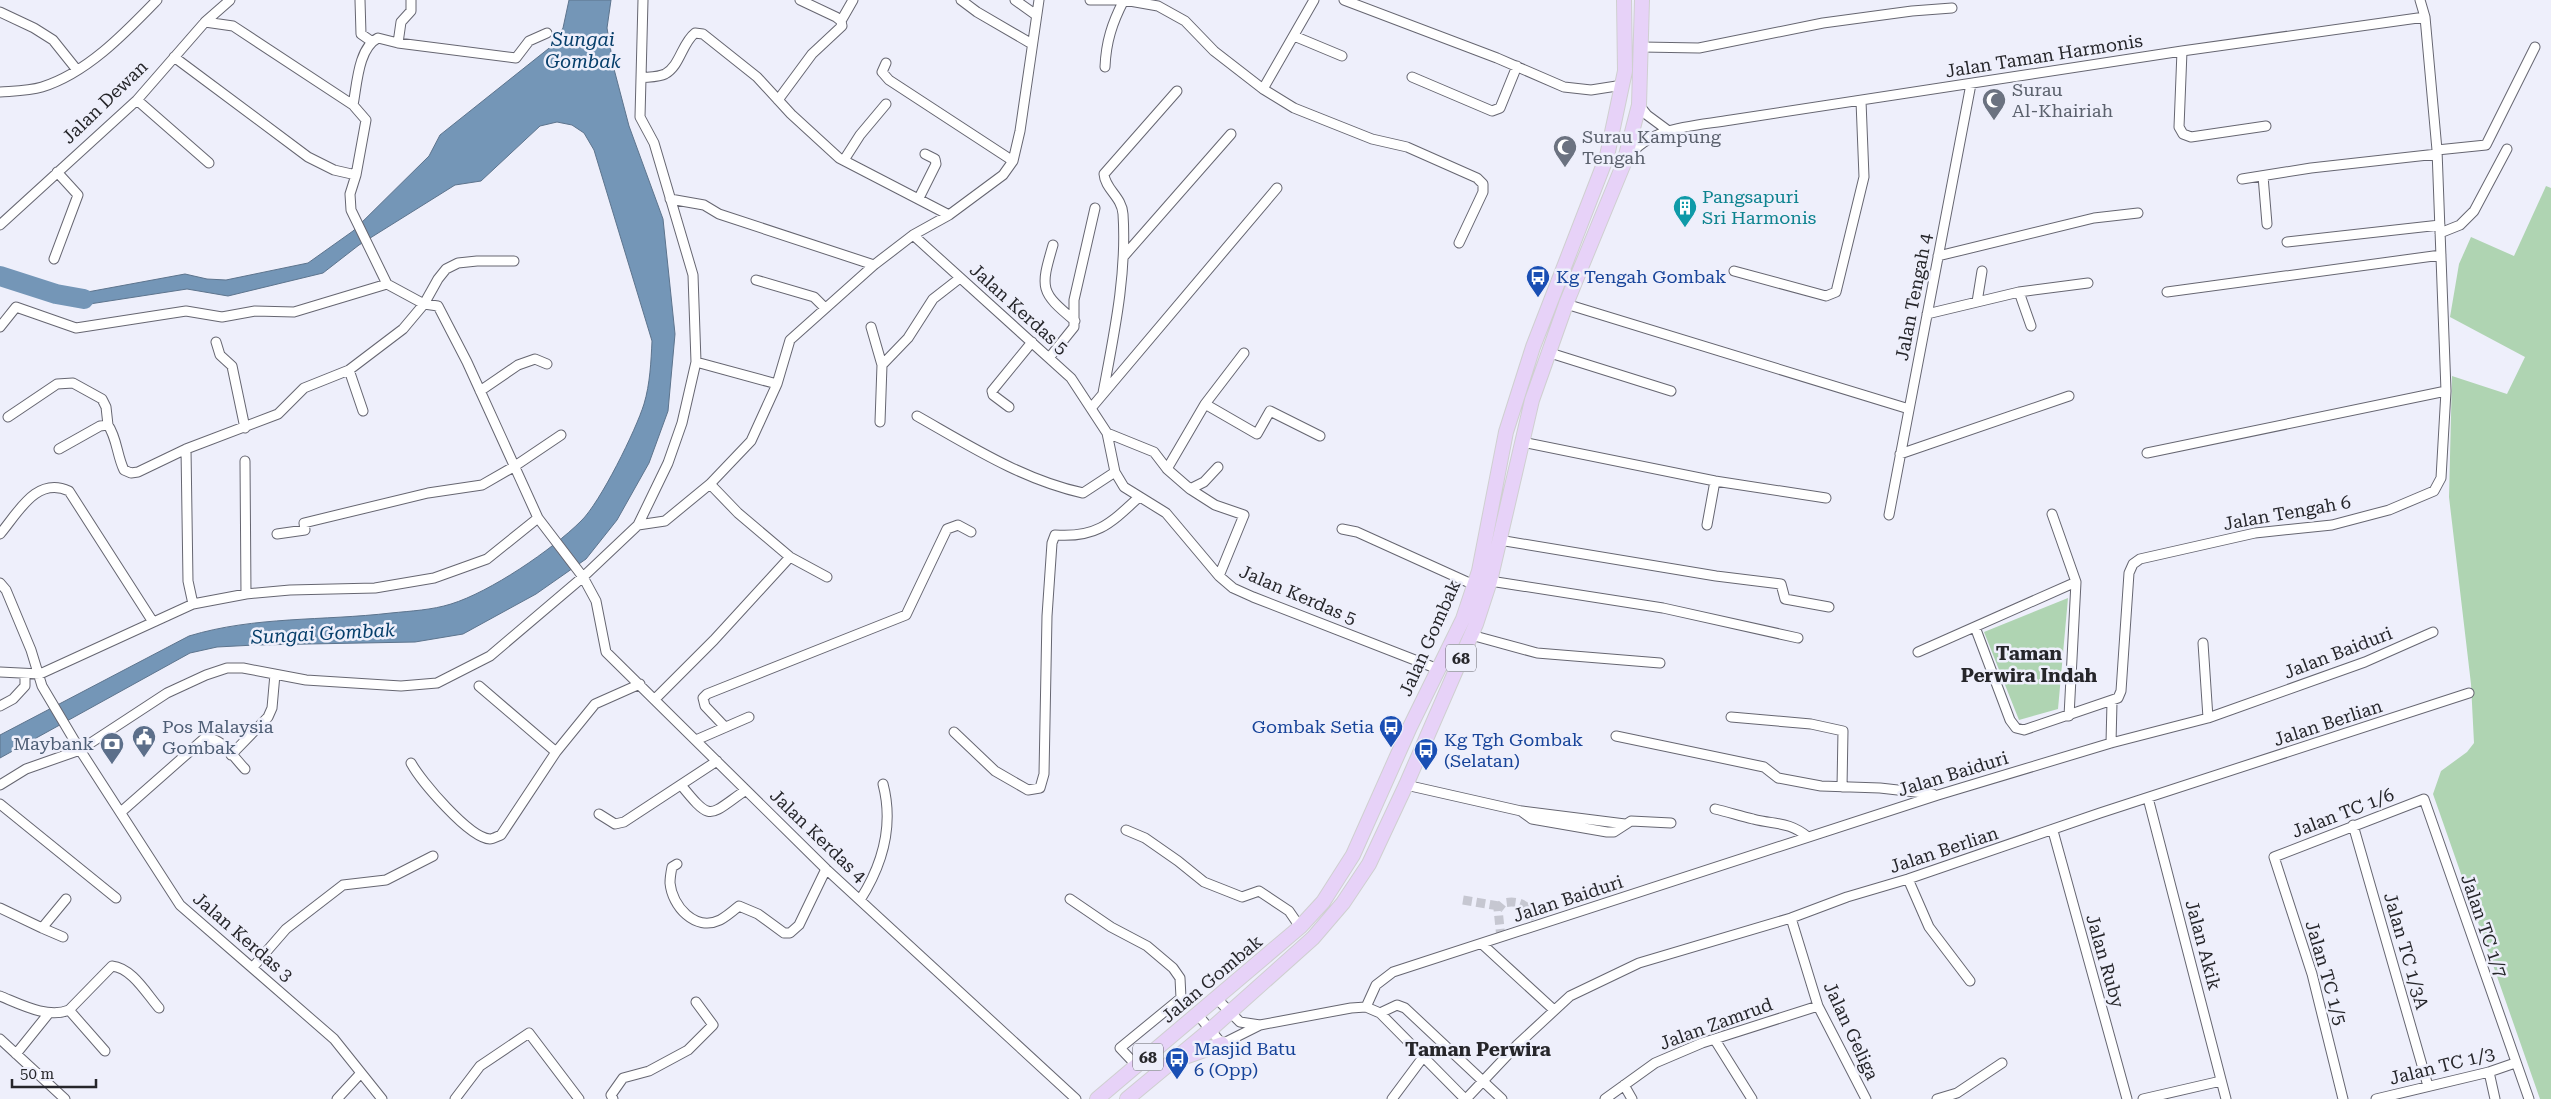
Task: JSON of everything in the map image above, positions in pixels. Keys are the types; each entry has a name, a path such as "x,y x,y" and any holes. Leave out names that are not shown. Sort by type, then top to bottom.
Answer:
{"main road":[{"name":"Jalan Gombak","path":"1097,1099 1217,1000 1300,928 1323,902 1353,855 1438,669 1463,619 1474,585 1506,432 1532,347 1607,156 1623,85 1624,0"},
{"name":"Jalan Gombak","path":"1127,1099 1229,1014 1313,938 1343,902 1368,864 1406,786 1471,635 1490,581 1532,400 1566,304 1624,163 1638,105 1642,47 1642,0"},
{"path":"1172,1062 1222,1044"}],"street":[{"path":"0,92 40,88 77,70 123,35 157,0"},
{"name":"Jalan Dewan","path":"0,225 136,100 204,22 230,0"},
{"path":"360,0 361,34 371,41"},
{"path":"398,43 401,22 411,11 411,0"},
{"path":"0,785 26,769 80,750 167,694 206,675 235,668 306,680 401,686 437,683 490,656 580,574 638,525 668,463 682,423 696,362 693,275 654,143 640,117 643,0"},
{"path":"800,0 836,16 841,21"},
{"path":"778,100 812,54 838,32 842,26 841,21 853,0"},
{"path":"961,0 977,12 1032,44"},
{"path":"1015,0 1036,15"},
{"path":"638,525 665,521 710,484 751,440 777,384 790,340 874,265 913,235 949,215 1003,175 1013,162 1039,0"},
{"path":"1090,0 1124,0 1158,6 1185,21 1214,51 1263,89 1294,108 1372,139 1407,146 1477,178 1483,184 1483,192 1459,243"},
{"path":"1105,67 1106,44 1110,29 1124,0"},
{"path":"1263,89 1314,0"},
{"path":"1344,0 1517,66 1564,87 1591,90 1623,85"},
{"name":"Jalan Tengah 6","path":"2112,702 2118,698 2121,691 2129,573 2133,564 2140,559 2255,533 2332,525 2389,510 2434,491 2440,478 2446,391 2437,152 2425,17 2420,0"},
{"path":"1642,47 1700,48 1824,23 1932,5 1952,8"},
{"path":"0,12 34,28 53,40 77,70"},
{"name":"Jalan Taman Harmonis","path":"1624,163 1631,153 1648,139 1670,132 1731,120 2182,51 2425,17"},
{"path":"204,22 233,26 353,105 366,120 356,175 350,194 350,210 387,284 424,304"},
{"path":"353,105 364,52 371,41 378,38 398,43 516,58 529,41 548,33"},
{"path":"642,78 664,75 671,70 690,37 696,33 703,34 756,76 791,114 844,160 949,215"},
{"path":"1294,36 1342,56"},
{"path":"2242,179 2486,145 2535,47"},
{"path":"2182,51 2179,127 2183,134 2192,137 2266,126"},
{"path":"174,57 313,160 334,170 356,175"},
{"path":"886,63 882,72 889,80 1013,162"},
{"path":"1412,77 1492,111 1500,108 1517,66"},
{"name":"Jalan Tengah 4","path":"1889,516 1971,84"},
{"path":"1103,393 1116,324 1124,256 1121,204 1104,182 1104,174 1176,91"},
{"path":"136,100 209,163"},
{"path":"1734,271 1826,296 1836,292 1864,177 1861,101"},
{"path":"844,160 860,135 886,104"},
{"path":"1638,105 1647,115 1670,132"},
{"path":"1124,256 1231,134"},
{"path":"2287,242 2440,229 2460,225 2474,211 2507,149"},
{"path":"919,198 936,164 935,159 925,154"},
{"path":"54,259 78,195 57,172"},
{"path":"2263,176 2267,224"},
{"path":"1092,407 1187,298 1277,188"},
{"path":"670,199 704,205 719,214 874,265"},
{"path":"1049,358 1074,327 1074,300 1096,208"},
{"path":"1938,256 2094,218 2138,213"},
{"name":"Jalan Kerdas 5","path":"913,235 1071,378 1092,407 1107,433 1115,472 1124,487 1138,498 1166,513 1219,576 1233,588 1438,669"},
{"path":"1053,245 1046,270 1044,290 1051,302 1075,321"},
{"path":"2167,292 2441,255"},
{"path":"8,417 57,384 64,382 73,383 102,399 106,407 108,425 120,462 124,470 131,473 138,472 186,449 246,428 278,414 304,388 349,370 403,329 424,304 446,269 458,264 477,261 514,261"},
{"path":"1977,302 1982,271"},
{"path":"882,365 908,338 933,299 960,278"},
{"path":"756,280 814,297 825,308"},
{"path":"1927,314 2019,292 2088,283"},
{"path":"0,327 16,307 76,328 186,311 222,316 255,311 294,312 387,284"},
{"path":"2019,292 2031,326"},
{"name":"Jalan Kerdas 4","path":"424,304 438,306 480,391 538,518 580,574 596,601 606,652 826,869 919,957 1076,1099"},
{"path":"1566,304 1909,409"},
{"path":"871,327 882,365 880,422"},
{"path":"216,342 220,355 232,366 246,428"},
{"path":"1008,407 993,395 992,391 1032,342"},
{"path":"1548,352 1671,391"},
{"path":"1167,469 1205,404 1244,353"},
{"path":"480,391 526,362 535,359 547,364"},
{"path":"696,362 777,384"},
{"path":"349,370 363,411"},
{"path":"2147,453 2446,391"},
{"path":"1900,454 2069,396"},
{"path":"1205,404 1257,434 1270,411 1320,436"},
{"path":"917,416 1013,470 1042,482 1072,491 1083,493 1115,472"},
{"path":"59,449 100,426 108,425"},
{"path":"1107,433 1154,452 1167,469 1190,489 1215,505 1244,515 1219,576"},
{"path":"276,534 306,530 304,523 428,493 482,485 515,466 561,435"},
{"path":"1522,442 1714,481 1826,498"},
{"path":"186,449 188,581 193,604"},
{"path":"245,461 246,594"},
{"path":"1190,489 1204,482 1218,467"},
{"path":"1707,525 1714,481"},
{"path":"710,484 738,513 790,557 827,577"},
{"path":"0,534 37,491 50,487 69,491 86,514 153,622"},
{"path":"954,732 995,771 1028,790 1040,788 1044,774 1047,616 1052,543 1055,535 1085,535 1099,530 1138,498"},
{"path":"2052,514 2076,582 2069,716"},
{"path":"0,672 14,671 25,674 40,674 193,604 246,594 290,590 375,588 434,578 487,560 538,518"},
{"path":"725,727 705,706 703,698 707,694 906,616 947,529 958,525 971,532"},
{"path":"1342,530 1358,532 1474,585"},
{"path":"1500,540 1716,576 1781,584 1785,599 1829,607"},
{"path":"655,699 714,640 734,615 790,557"},
{"path":"1490,581 1663,608 1798,638"},
{"path":"0,582 13,607 40,674"},
{"path":"1918,652 2076,582"},
{"path":"1975,627 2010,720 2016,728 2024,730 2112,702 2112,743"},
{"name":"Jalan Baiduri","path":"1366,1008 1376,985 1393,972 1938,795 2112,743 2208,718 2365,662 2433,632"},
{"path":"1471,635 1537,653 1660,663"},
{"path":"2203,643 2208,718"},
{"path":"0,706 13,698 24,686 25,674"},
{"name":"Jalan Kerdas 3","path":"40,674 42,686 70,734 180,905 190,916 253,967 334,1039 382,1099"},
{"path":"231,755 268,717 275,674"},
{"path":"410,763 423,782 451,812 477,834 490,839 501,835 556,752 595,704 640,684"},
{"path":"479,686 556,752"},
{"name":"Jalan Berlian","path":"1465,1099 1570,996 1639,963 1791,918 1847,897 1908,879 2469,692"},
{"path":"696,740 749,717"},
{"path":"1731,717 1811,724 1843,731 1842,787"},
{"path":"1616,736 1764,767 1778,778 1821,786 1938,795"},
{"path":"121,812 205,738 218,741 245,769"},
{"path":"599,814 616,824 624,822 718,761"},
{"path":"860,900 876,875 888,823 889,806 883,784"},
{"path":"681,785 700,809 706,812 714,812 746,790"},
{"path":"1406,786 1522,811 1532,819 1607,832 1614,832 1631,821 1671,823"},
{"name":"Jalan Akik","path":"2148,798 2226,1099"},
{"name":"Jalan TC 1/6","path":"2274,857 2424,799"},
{"name":"Jalan TC 1/7","path":"2424,799 2515,1063"},
{"path":"0,804 116,898"},
{"path":"1715,809 1754,820 1784,824 1797,828 1808,837"},
{"name":"Jalan TC 1/3A","path":"2353,825 2428,1086"},
{"path":"1126,830 1145,838 1204,882 1242,897 1258,891 1289,911 1300,928"},
{"name":"Jalan Ruby","path":"2052,831 2127,1099"},
{"path":"253,967 286,929 343,885 386,880 433,856"},
{"name":"Jalan TC 1/5","path":"2274,857 2312,974 2343,1099"},
{"path":"677,864 672,867 670,883 674,898 681,912 696,921 714,922 739,906 758,914 784,932 790,933 799,925 826,869"},
{"path":"1908,879 1929,927 1970,982"},
{"path":"42,928 66,899"},
{"path":"1070,899 1111,927 1147,946 1173,968 1180,978 1181,998 1120,1048 1137,1066"},
{"path":"0,908 62,937"},
{"name":"Jalan Geliga","path":"1791,918 1818,1006 1866,1099"},
{"path":"1482,944 1554,1010"},
{"path":"0,996 49,1013 62,1013 69,1010 112,966 120,967 129,973 159,1008"},
{"path":"1217,1000 1229,1014 1240,1022 1260,1025"},
{"path":"613,1099 612,1095 623,1078 649,1071 688,1050 713,1025 696,1002"},
{"path":"1380,1013 1397,1005 1405,1008 1502,1099"},
{"name":"Jalan Zamrud","path":"1606,1099 1655,1063 1714,1040 1818,1006"},
{"path":"1198,1015 1222,1044 1260,1025 1351,1008 1366,1008 1380,1013 1465,1099"},
{"path":"69,1010 105,1051"},
{"path":"16,1054 49,1013"},
{"path":"455,1099 480,1066 529,1033 579,1099"},
{"path":"0,1039 65,1099"},
{"path":"1714,1040 1752,1099"},
{"path":"1392,1099 1424,1056"},
{"path":"1937,1099 1957,1093 2002,1063"},
{"path":"2515,1063 2529,1099"},
{"name":"Jalan TC 1/3","path":"2376,1099 2489,1072 2515,1063"},
{"path":"2489,1072 2495,1099"},
{"path":"337,1099 361,1073"},
{"path":"2142,1099 2221,1081"},
{"path":"1624,1085 1632,1099"}],"green space":[{"path":"2546,186 2551,188 2551,1099 2540,1099 2433,794 2441,771 2467,752 2474,743 2471,684 2449,497 2452,376 2507,394 2525,357 2450,317 2459,264 2471,237 2514,256"},
{"path":"2068,598 2058,709 2019,720 1984,632"}],"water":[{"name":"Sungai Gombak","path":"569,0 611,0 607,28 614,69 629,126 663,219 675,334 668,411 649,463 617,520 586,559 536,594 463,634 415,642 255,645 217,647 190,653 0,758 0,735 189,636 239,625 414,611 451,604 484,590 520,569 554,545 589,512 617,466 640,416 648,389 652,341 594,150 584,133 572,125 557,122 540,126 481,181 455,185 359,245 323,273 228,296 187,289 83,305 58,300 59,290 82,293 185,274 207,279 226,280 308,263 353,231 429,156 440,135 553,45 563,28"}],"waterway":[{"path":"0,276 56,294 84,299"}],"tunnel":[{"path":"1463,900 1499,906"},
{"path":"1501,938 1498,909 1503,903 1516,902 1526,906 1539,925"}],"place":[{"name":"Surau Al-Khairiah","path":"1994,121"},
{"name":"Surau Kampung Tengah","path":"1565,168"},
{"name":"Pangsapuri Sri Harmonis","path":"1685,228"},
{"name":"Kg Tengah Gombak","path":"1538,298"},
{"name":"Gombak Setia","path":"1391,748"},
{"name":"Pos Malaysia Gombak","path":"144,758"},
{"name":"Maybank","path":"112,765"},
{"name":"Kg Tgh Gombak (Selatan)","path":"1426,771"},
{"name":"Masjid Batu 6 (Opp)","path":"1177,1080"}],"district":[{"name":"Taman Perwira Indah","path":"2029,664"},
{"name":"Taman Perwira","path":"1478,1049"}]}
